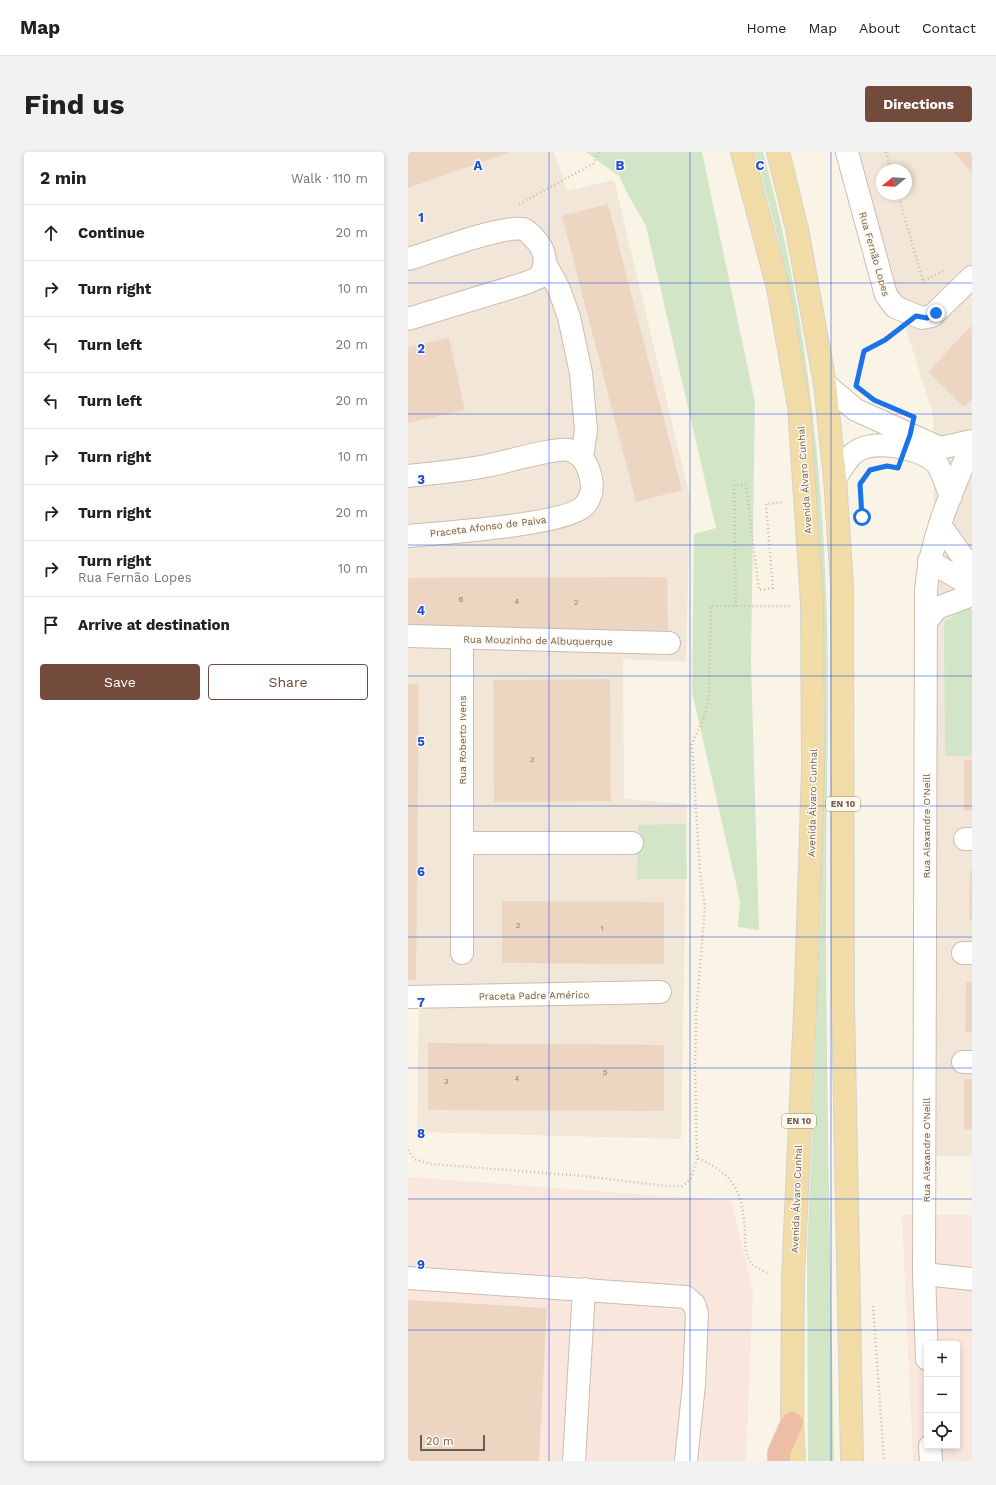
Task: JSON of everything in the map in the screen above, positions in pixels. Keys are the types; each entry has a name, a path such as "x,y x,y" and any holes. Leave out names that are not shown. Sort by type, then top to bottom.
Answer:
{"highway":[{"path":"779,1461 779,1453 792,1424"}],"main road":[{"name":"Avenida Álvaro Cunhal","path":"742,152 778,288 799,406 812,603 813,767 806,989 793,1278 792,1424 794,1461"},
{"name":"EN 10","path":"778,152 797,229 825,384 835,478 842,586 844,1060 854,1456"}],"street":[{"name":"Rua Fernão Lopes","path":"847,152 886,295 895,307 916,316"},
{"path":"408,259 509,229 524,229 536,239 543,251 546,265 559,289 569,317 580,374 586,430 582,457 569,450 550,452 485,466 408,476"},
{"path":"408,319 526,283 540,277 546,265"},
{"path":"916,316 927,318 936,313 972,276"},
{"path":"825,384 856,410 940,448 972,441"},
{"name":"Rua Alexandre O'Neill","path":"926,1341 924,1274 926,1216 926,590 929,561 940,525 972,444"},
{"path":"835,478 854,453 867,447 884,445 916,452 936,462 951,496"},
{"name":"Praceta Afonso de Paiva","path":"408,536 514,525 568,514 584,506 592,492 592,479 588,467 582,457"},
{"path":"940,525 972,570"},
{"path":"929,561 972,586"},
{"path":"926,622 937,608 972,594"},
{"name":"Rua Mouzinho de Albuquerque","path":"408,636 669,643"},
{"name":"Rua Roberto Ivens","path":"462,638 462,953"},
{"path":"462,843 632,843"},
{"name":"Praceta Padre Américo","path":"408,997 660,992"},
{"path":"924,1274 972,1279"},
{"path":"408,1278 686,1297 694,1304 697,1314 697,1334 686,1461"},
{"path":"574,1461 584,1289"},
{"path":"930,1449 931,1461"}],"path":[{"path":"519,204 593,164 599,152"},
{"path":"886,152 889,164"},
{"path":"900,200 923,281 951,268"},
{"path":"852,380 856,386 864,351 885,340 916,316"},
{"path":"862,533 860,484 870,470 876,469"},
{"path":"736,606 734,485 746,486 759,590 773,588 766,504 790,500"},
{"path":"408,1150 414,1159 431,1164 583,1176 666,1186 682,1186 691,1179 697,1158 695,1070 696,1016 705,908 700,873 692,743 704,718 709,698 712,606 795,606"},
{"path":"697,1158 717,1167 734,1185 744,1211 747,1255 752,1264 767,1273"},
{"path":"872,1299 884,1461"}],"shaded area":[{"path":"408,152 554,152 567,191 614,180 690,498 686,662 623,659 624,799 687,804 681,1139 417,1132 419,991 408,990"},
{"path":"850,152 972,152 972,1156 937,1156 933,414"},
{"path":"408,1177 731,1201 753,1290 746,1461 408,1461"},
{"path":"902,1215 972,1215 972,1461 913,1461"}],"green space":[{"path":"586,152 702,152 755,402 751,664 759,930 738,927 740,901 692,692 694,534 716,528 646,226 619,176"},
{"path":"755,152 763,152 777,206 798,314 814,424 823,534 828,668 826,975 834,1461 808,1461 807,1253 821,908 820,560 812,443 792,302 775,227"},
{"path":"964,609 972,609 972,756 945,756 944,622"},
{"path":"686,824 687,879 637,879 638,825"}],"building":[{"path":"408,152 510,152 408,188"},
{"path":"954,152 972,152 972,173"},
{"path":"608,204 682,490 636,502 562,216"},
{"path":"972,325 972,399 964,407 928,372"},
{"path":"449,338 465,410 408,423 408,347"},
{"path":"667,577 668,631 408,628 408,578"},
{"path":"610,679 611,801 494,802 493,680"},
{"path":"408,684 419,684 416,980 408,980"},
{"path":"964,760 972,760 972,811 964,811"},
{"path":"970,870 972,870 972,920 969,920"},
{"path":"502,901 664,902 664,964 502,963"},
{"path":"966,982 972,982 972,1032 965,1032"},
{"path":"428,1043 664,1045 664,1111 428,1110"},
{"path":"964,1079 972,1079 972,1129 964,1129"},
{"path":"408,1300 547,1308 539,1461 408,1461"}],"route":[{"path":"862,517 860,484 870,470 887,466 898,468 910,435 914,417 874,400 856,386 864,351 885,340 916,316 927,318 936,313"}]}
